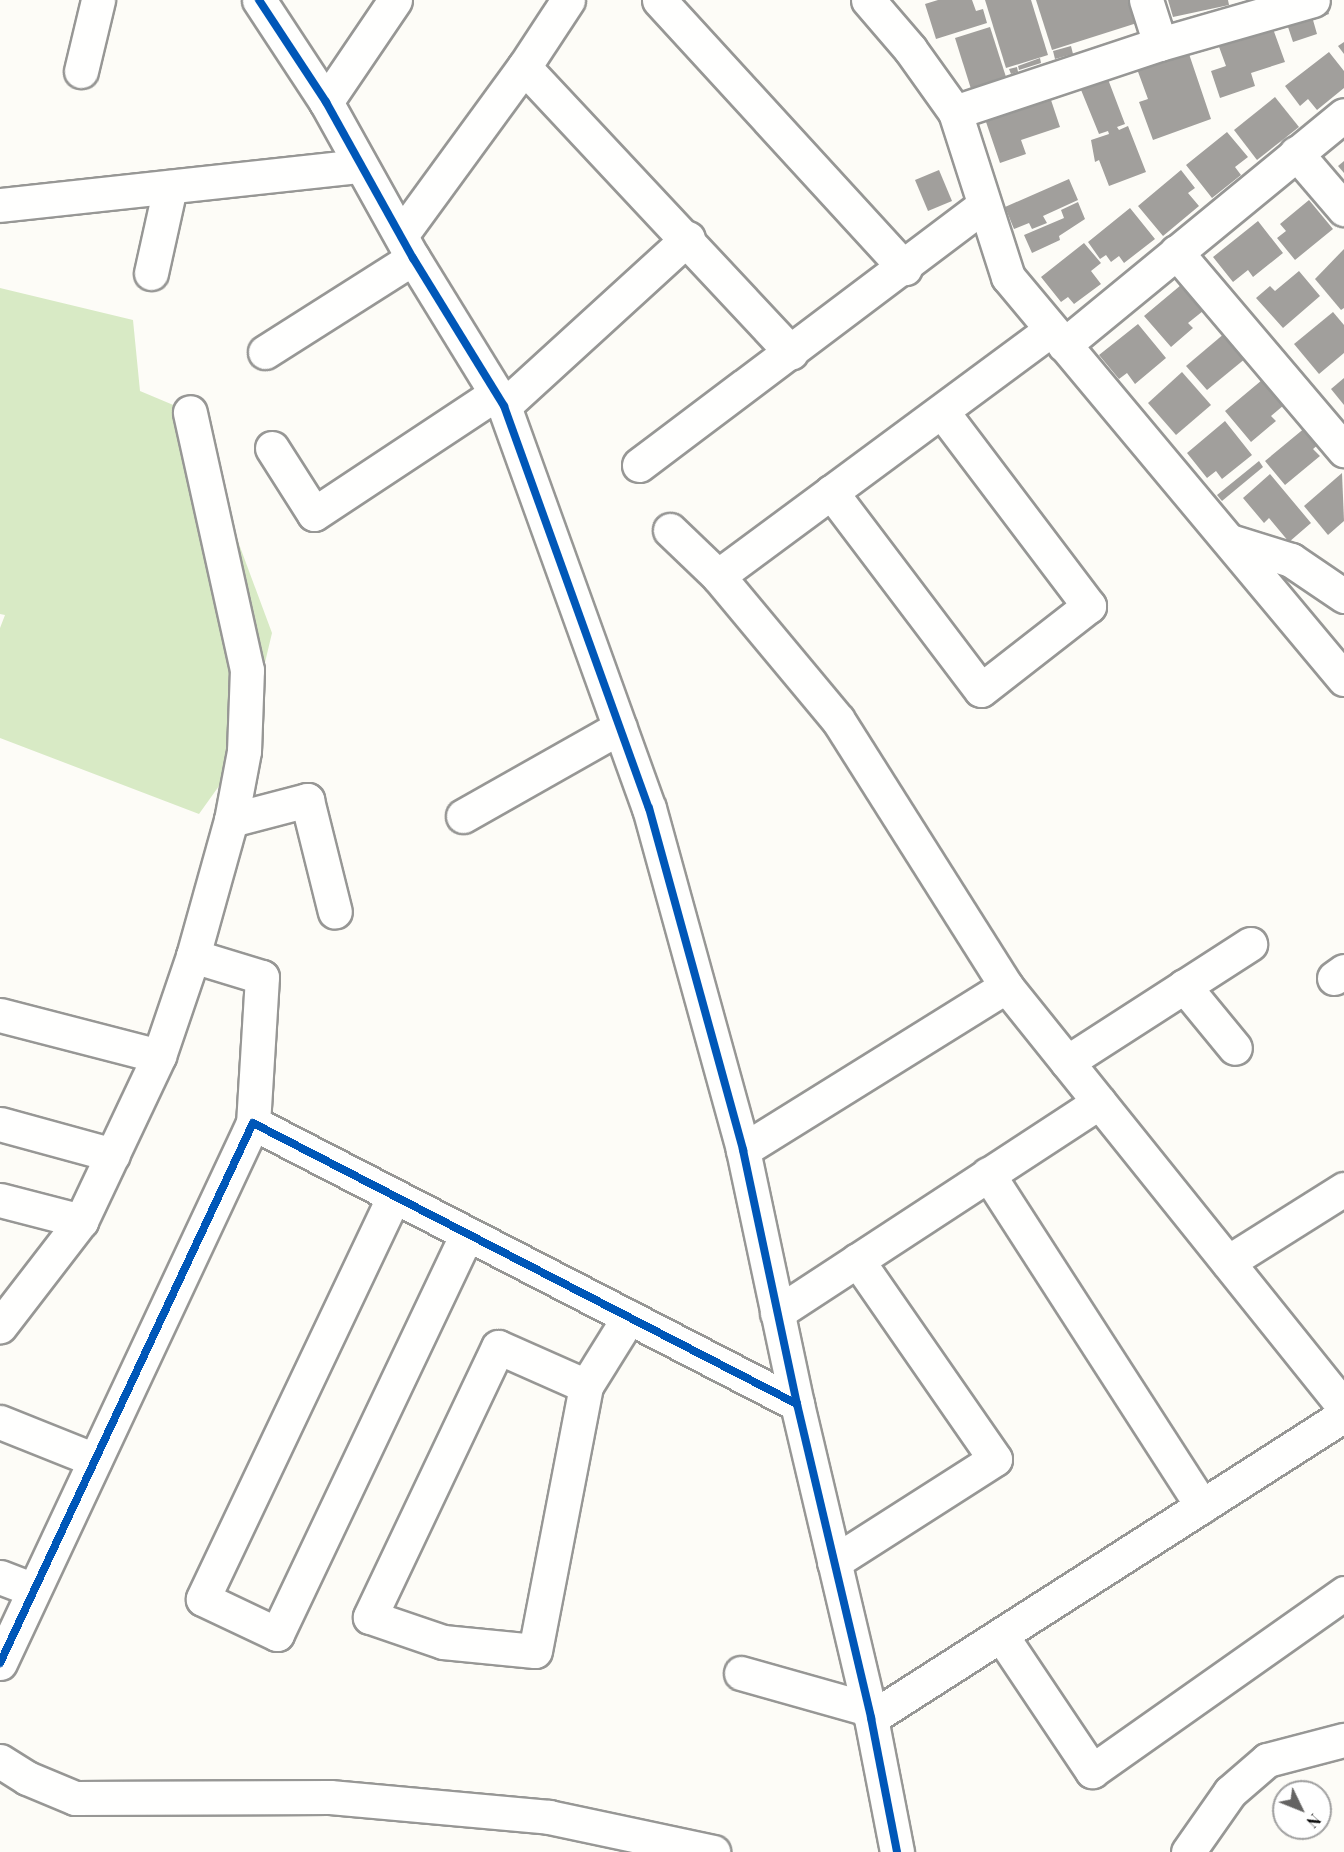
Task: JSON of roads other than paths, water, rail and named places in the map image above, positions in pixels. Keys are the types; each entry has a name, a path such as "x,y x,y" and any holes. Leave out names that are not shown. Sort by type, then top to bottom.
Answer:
{"street":[{"path":"81,71 98,0"},
{"path":"259,0 326,102 360,166 500,399 649,808 743,1150 796,1404 870,1713 897,1852"},
{"path":"326,102 396,0"},
{"path":"265,352 408,246 568,0"},
{"path":"659,0 905,268"},
{"path":"868,0 910,49 955,112 983,206 1008,277 1344,679"},
{"path":"1146,0 1160,44"},
{"path":"955,112 1160,44 1313,0"},
{"path":"524,67 688,238 791,352"},
{"path":"718,576 831,492 943,413 1057,338 1176,252 1344,115"},
{"path":"1296,153 1344,209"},
{"path":"0,205 360,166"},
{"path":"151,273 170,187"},
{"path":"639,465 905,268 983,206"},
{"path":"272,448 314,514 500,399 688,238"},
{"path":"1176,252 1344,450"},
{"path":"0,1326 81,1221 159,1056 193,956 231,820 244,752 247,670 190,412"},
{"path":"831,492 981,690 1089,606 943,413"},
{"path":"670,530 718,576 838,720 1006,986 1344,1407"},
{"path":"1230,541 1291,560 1344,596"},
{"path":"463,816 620,727"},
{"path":"231,820 307,800 335,912"},
{"path":"1067,1062 1250,944"},
{"path":"0,1663 253,1123 262,977 193,956"},
{"path":"743,1150 1006,986"},
{"path":"1184,986 1235,1048"},
{"path":"0,1015 159,1056"},
{"path":"777,1312 1099,1102"},
{"path":"253,1123 796,1404"},
{"path":"0,1124 113,1155"},
{"path":"988,1174 1202,1506"},
{"path":"1228,1262 1344,1189"},
{"path":"394,1196 203,1599 277,1634 467,1234"},
{"path":"0,1200 81,1221"},
{"path":"834,1562 995,1459 857,1260"},
{"path":"586,1386 498,1347 370,1617 443,1642 536,1651 586,1386 629,1317"},
{"path":"741,1673 870,1713 1001,1635 1344,1415"},
{"path":"0,1422 95,1460"},
{"path":"0,1578 34,1590"},
{"path":"1001,1635 1092,1771 1344,1593"},
{"path":"1188,1852 1230,1792 1267,1760 1344,1740"},
{"path":"0,1761 27,1778 75,1798 330,1797 549,1817 713,1852"}]}
